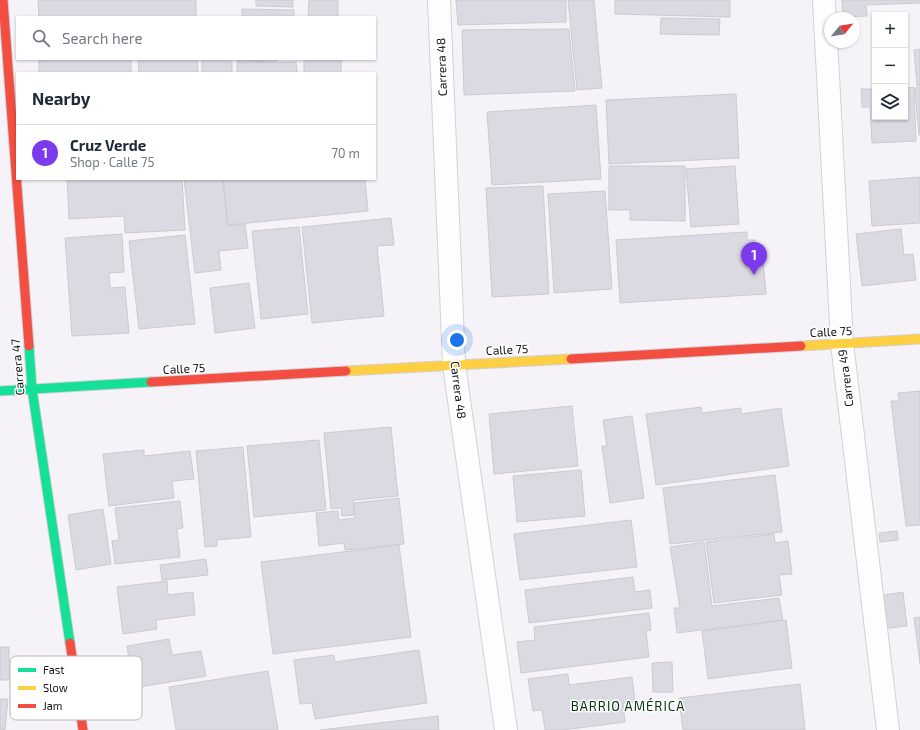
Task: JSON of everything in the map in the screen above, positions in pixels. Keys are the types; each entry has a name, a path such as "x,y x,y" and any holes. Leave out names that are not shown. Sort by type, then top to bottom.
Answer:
{"street":[{"name":"Carrera 47","path":"3,0 16,174"},
{"name":"Carrera 48","path":"439,0 454,365 506,730"},
{"name":"Carrera 49","path":"824,0 842,343 888,730"},
{"name":"Carrera 47","path":"16,180 32,389 72,656"},
{"name":"Calle 75","path":"0,391 920,339"},
{"name":"Carrera 47","path":"82,720 83,730"}],"building":[{"path":"38,0 196,0 196,16 39,16"},
{"path":"256,0 293,0 293,7 256,6"},
{"path":"309,0 338,0 338,16 308,16"},
{"path":"456,0 566,0 566,22 458,25"},
{"path":"568,0 594,0 602,88 577,90"},
{"path":"615,0 730,0 730,17 615,14"},
{"path":"842,0 920,0 920,3 866,5 867,16 860,16 860,12 843,12"},
{"path":"242,9 294,10 294,16 242,16"},
{"path":"661,18 720,19 719,35 660,34"},
{"path":"569,29 575,91 464,95 462,30"},
{"path":"920,49 920,85 917,86 914,50"},
{"path":"39,60 131,60 131,72 39,72"},
{"path":"138,60 197,60 198,72 139,72"},
{"path":"202,60 232,60 232,72 202,72"},
{"path":"237,60 277,60 277,61 237,62"},
{"path":"304,60 341,60 341,72 304,72"},
{"path":"296,62 297,72 237,72 237,63"},
{"path":"914,87 916,141 872,143 870,107 862,107 861,89 872,89 872,120 908,120 908,88"},
{"path":"920,87 920,135 919,135 915,88"},
{"path":"736,94 739,158 609,164 606,100"},
{"path":"596,105 601,179 492,185 487,112"},
{"path":"609,166 685,166 685,221 630,220 630,210 609,210"},
{"path":"735,166 739,224 691,227 686,169"},
{"path":"920,177 920,223 872,226 869,181"},
{"path":"67,180 182,180 185,230 125,233 124,216 69,219"},
{"path":"184,180 223,180 228,226 245,224 248,248 219,251 221,270 195,273"},
{"path":"223,180 365,180 368,211 228,225"},
{"path":"543,186 549,294 492,297 486,188"},
{"path":"605,191 612,289 554,293 548,194"},
{"path":"391,218 394,245 377,246 384,316 312,323 302,227"},
{"path":"299,227 308,314 261,319 252,231"},
{"path":"901,229 904,255 913,254 916,280 862,286 856,234"},
{"path":"747,232 747,240 755,240 756,260 763,260 766,294 620,303 616,240"},
{"path":"122,234 124,272 109,273 110,288 125,287 129,333 72,336 65,238"},
{"path":"185,235 195,324 139,329 129,241"},
{"path":"249,283 255,328 215,333 210,288"},
{"path":"920,391 920,525 906,526 891,401 899,401 898,393"},
{"path":"572,406 578,466 494,474 489,414"},
{"path":"701,407 702,413 741,408 741,414 781,408 789,466 656,485 646,414"},
{"path":"632,416 644,498 610,503 602,446 607,446 603,420"},
{"path":"391,427 398,496 353,500 354,515 342,516 341,508 331,509 324,433"},
{"path":"319,440 326,510 254,517 247,446"},
{"path":"243,447 251,537 217,540 217,546 205,547 196,451"},
{"path":"144,450 144,456 190,451 194,479 172,481 174,498 109,506 103,454"},
{"path":"581,470 585,516 517,522 513,476"},
{"path":"775,475 782,532 670,544 663,488"},
{"path":"399,498 404,544 345,550 344,543 319,546 316,513 338,511 339,520 355,518 354,503"},
{"path":"180,501 183,528 177,529 180,557 115,564 112,541 119,540 115,508"},
{"path":"103,509 111,564 76,570 68,515"},
{"path":"631,520 637,567 520,580 514,534"},
{"path":"897,531 898,540 880,542 879,533"},
{"path":"774,534 775,543 788,541 792,574 779,575 782,595 714,603 706,542"},
{"path":"704,542 712,606 779,598 783,620 677,633 674,608 680,608 670,547"},
{"path":"399,545 411,637 273,654 261,562"},
{"path":"206,559 208,575 162,580 160,565"},
{"path":"633,577 635,592 650,590 652,608 529,623 525,590"},
{"path":"167,581 168,595 193,592 195,615 156,620 157,629 123,634 117,587"},
{"path":"903,592 907,626 882,629 878,596"},
{"path":"649,613 651,630 646,631 649,657 521,673 517,642 535,640 534,627"},
{"path":"920,617 920,664 914,618"},
{"path":"786,620 792,668 708,679 702,631"},
{"path":"169,639 172,655 201,651 206,676 142,687 142,656 128,656 127,646"},
{"path":"0,647 9,647 9,680 0,680"},
{"path":"419,650 427,703 315,719 312,703 300,704 294,660 334,655 335,662"},
{"path":"672,662 673,692 653,692 652,663"},
{"path":"268,671 278,730 176,730 169,687"},
{"path":"568,674 569,685 632,677 635,702 623,703 625,722 563,730 545,730 542,710 533,711 528,679"},
{"path":"800,684 805,730 683,730 679,698"},
{"path":"0,699 8,699 5,730 0,730"},
{"path":"438,716 439,730 320,730"}],"traffic: fast":[{"path":"29,346 32,389 70,643"},
{"path":"0,391 151,382"}],"traffic: slow":[{"path":"801,346 920,339"},
{"path":"346,371 571,359"}],"traffic: jam":[{"path":"3,0 16,173"},
{"path":"17,180 29,346"},
{"path":"571,359 801,346"},
{"path":"151,382 346,371"},
{"path":"70,643 72,656"},
{"path":"82,720 83,730"}],"place":[{"name":"Cruz Verde","path":"754,275"}],"district":[{"name":"BARRIO AMÉRICA","path":"628,706"}]}
